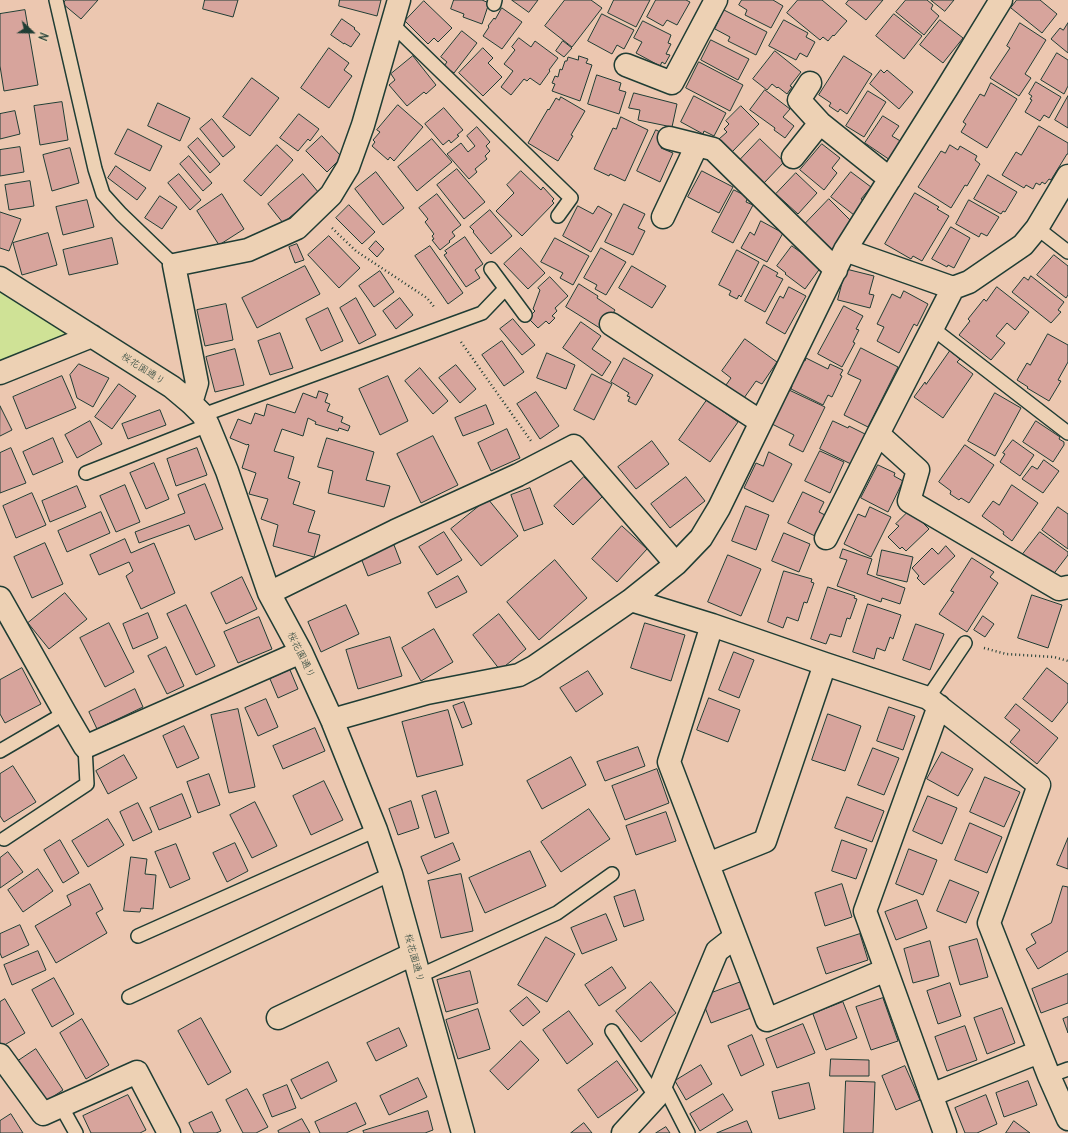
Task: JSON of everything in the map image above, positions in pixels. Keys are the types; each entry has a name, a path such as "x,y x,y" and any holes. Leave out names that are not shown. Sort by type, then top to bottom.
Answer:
{"street":[{"path":"200,414 197,384 174,265 248,250 297,228 331,195 348,167 363,125 399,0"},
{"path":"626,65 672,83 716,0"},
{"path":"332,720 427,693 519,675 534,667 631,600 676,564 701,538 720,508 845,250 1001,0"},
{"path":"810,83 799,100 820,123 890,179"},
{"path":"793,157 820,123"},
{"path":"670,138 713,149 836,270"},
{"path":"662,217 697,145"},
{"path":"845,250 953,288 970,282 1023,245 1037,228 1068,176"},
{"name":"桜花園通り","path":"0,278 172,388 200,414 227,471 269,593 300,652 332,720 376,830 391,874 463,1133"},
{"path":"826,538 953,288"},
{"path":"611,324 762,422"},
{"path":"0,373 92,336"},
{"path":"878,434 918,470 909,501 1059,589 1068,587"},
{"path":"269,593 395,531 518,475 574,446 676,564"},
{"path":"0,598 85,747 300,652"},
{"path":"631,600 712,625 934,702 1039,785 989,923 1039,1052 1058,1073 1068,1119"},
{"path":"712,625 669,762 767,1020 886,970"},
{"path":"708,864 765,841 825,664"},
{"path":"934,702 865,911 945,1133"},
{"path":"623,1133 660,1090 717,951 735,937"},
{"path":"278,1018 413,954"},
{"path":"931,1094 1039,1052"},
{"path":"0,1055 43,1114 137,1072 169,1133"}],"lane":[{"path":"56,0 95,169 103,194 120,214 174,265"},
{"path":"392,24 570,198 558,216"},
{"path":"1037,228 1068,252"},
{"path":"491,269 505,290 525,315"},
{"path":"86,473 200,414 482,313 505,290"},
{"path":"932,328 1068,433"},
{"path":"934,702 965,643"},
{"path":"0,751 65,713"},
{"path":"4,839 87,784 85,747"},
{"path":"138,936 376,830"},
{"path":"129,997 391,874"},
{"path":"419,976 557,913 612,874"},
{"path":"612,1031 660,1090 688,1133"},
{"path":"61,1106 76,1133"}],"path":[{"path":"965,643 1006,654 1054,657 1068,661"}],"green space":[{"path":"0,288 73,333 0,364"}],"building":[{"path":"66,0 98,0 81,19 63,4"},
{"path":"205,0 238,0 233,17 203,9"},
{"path":"340,0 381,0 377,16 339,6"},
{"path":"454,0 482,0 489,3 482,24 463,17 464,14 451,9"},
{"path":"512,0 538,0 529,12"},
{"path":"565,0 591,0 602,8 572,47 545,26"},
{"path":"614,0 650,0 636,27 608,13"},
{"path":"656,0 686,0 690,2 677,25 667,20 663,26 647,17"},
{"path":"742,0 773,0 783,6 771,28 745,15 747,10 739,5"},
{"path":"798,0 822,0 847,21 828,41 823,37 820,40 787,13"},
{"path":"849,0 883,0 866,20 846,4"},
{"path":"906,0 927,0 933,5 931,9 939,16 924,35 896,12"},
{"path":"931,0 954,0 945,11"},
{"path":"1017,0 1040,0 1057,14 1042,33 1011,8"},
{"path":"424,1 452,28 438,42 434,38 428,44 405,21"},
{"path":"502,8 522,22 502,49 483,36 489,27 488,26 494,18 495,19"},
{"path":"25,10 38,85 4,91 0,66 0,14"},
{"path":"724,10 767,32 756,55 728,41 730,37 715,29"},
{"path":"602,14 634,30 624,49 617,45 612,54 588,41"},
{"path":"894,14 922,36 904,59 876,36"},
{"path":"342,19 355,28 354,29 360,34 351,47 331,35"},
{"path":"784,20 808,33 806,37 815,42 807,57 800,53 796,60 769,46"},
{"path":"940,20 963,38 943,63 920,45"},
{"path":"643,21 671,35 668,43 671,44 666,54 670,55 665,64 662,62 660,66 636,53 642,42 634,38"},
{"path":"1020,23 1046,40 1025,74 1031,78 1019,96 990,78 1010,48 1007,46"},
{"path":"1068,23 1068,53 1051,39 1060,28 1063,30"},
{"path":"462,31 477,43 454,73 444,66 447,62 441,57"},
{"path":"519,38 531,47 535,41 558,58 540,85 530,78 527,81 524,79 511,95 501,87 513,71 504,64 515,50 512,47"},
{"path":"711,40 749,59 738,80 701,60"},
{"path":"563,41 572,48 564,57 556,51"},
{"path":"329,48 349,63 344,70 352,76 329,108 301,88"},
{"path":"483,48 493,58 488,63 502,77 483,96 459,73"},
{"path":"775,51 801,72 790,86 792,87 787,94 772,84 767,90 753,79"},
{"path":"1057,53 1068,60 1068,86 1064,94 1041,80"},
{"path":"413,56 436,85 426,94 424,92 407,106 389,85 395,80 391,74"},
{"path":"579,56 588,59 586,63 592,65 580,101 552,91 555,84 552,83 555,76 558,77 560,69 562,70 568,57 578,60"},
{"path":"844,56 872,74 847,114 840,109 838,112 829,106 831,103 819,95"},
{"path":"699,62 743,85 730,111 686,88"},
{"path":"881,70 884,73 887,70 913,92 899,109 870,84"},
{"path":"597,75 621,83 619,90 626,92 619,114 588,104"},
{"path":"252,78 279,98 250,136 223,117"},
{"path":"1036,82 1061,97 1049,118 1044,115 1040,121 1025,112 1032,100 1030,99 1032,96 1029,94"},
{"path":"991,83 1017,99 987,148 961,132 966,124 963,122 980,94 984,96"},
{"path":"765,90 790,109 783,117 794,126 785,138 774,130 775,128 750,110"},
{"path":"868,91 886,102 864,137 846,126"},
{"path":"634,93 677,104 672,127 638,120 640,110 629,108"},
{"path":"694,96 726,113 714,136 704,131 703,134 681,122"},
{"path":"1068,96 1068,128 1055,120"},
{"path":"561,97 585,111 571,135 573,136 558,161 528,143 548,109 549,110 556,98 559,100"},
{"path":"62,102 68,140 40,145 34,106"},
{"path":"158,103 190,118 180,141 148,126"},
{"path":"398,105 423,127 394,161 390,157 388,160 372,146 375,142 373,140 380,132 377,130"},
{"path":"741,106 759,124 732,152 719,139 727,132 724,129 729,124 726,121"},
{"path":"444,108 463,130 451,143 449,140 443,145 425,124"},
{"path":"15,111 20,134 0,139 0,114"},
{"path":"299,114 319,129 310,141 308,139 298,151 280,138"},
{"path":"883,116 899,126 892,136 902,142 890,160 865,143"},
{"path":"621,117 648,130 625,181 594,169 613,128 616,129"},
{"path":"212,119 235,147 223,157 200,129"},
{"path":"1039,126 1068,143 1068,154 1051,180 1049,179 1045,184 1042,182 1040,185 1036,183 1033,189 1026,185 1024,188 1002,175 1016,152 1021,155"},
{"path":"477,127 490,142 486,146 490,151 485,156 487,159 475,169 477,172 469,179 447,154 461,143 468,152 475,146 467,136"},
{"path":"128,129 162,146 150,171 115,154"},
{"path":"656,130 667,135 661,148 673,153 660,182 637,171"},
{"path":"322,136 342,157 327,172 306,151"},
{"path":"198,138 220,164 210,173 188,147"},
{"path":"432,139 452,162 417,191 398,167"},
{"path":"760,139 784,162 764,183 740,160"},
{"path":"822,144 840,158 832,168 837,173 824,190 800,170"},
{"path":"277,145 293,160 261,196 244,181"},
{"path":"950,145 958,150 960,146 977,156 975,160 980,164 967,186 965,185 951,208 918,187 941,151 945,153"},
{"path":"20,147 24,172 0,176 0,150"},
{"path":"70,148 79,183 52,191 43,155"},
{"path":"189,156 212,183 203,191 180,164"},
{"path":"116,166 146,188 137,200 108,178"},
{"path":"457,169 485,202 464,219 437,185"},
{"path":"521,171 541,190 543,187 554,199 552,201 554,203 522,236 496,211 514,193 507,185"},
{"path":"702,171 733,187 719,213 688,197"},
{"path":"376,172 404,208 383,225 355,189"},
{"path":"851,172 871,187 861,199 865,201 854,215 831,197"},
{"path":"796,173 817,193 798,214 776,194"},
{"path":"179,174 201,200 190,210 168,183"},
{"path":"303,174 319,193 283,223 268,204"},
{"path":"988,175 1017,192 1005,212 1003,211 1001,214 974,199"},
{"path":"30,181 34,206 9,210 5,185"},
{"path":"734,190 748,197 746,202 753,205 733,243 712,232"},
{"path":"915,193 939,207 937,209 949,216 922,261 913,256 911,259 885,244"},
{"path":"222,194 244,229 219,245 197,211"},
{"path":"437,194 461,225 452,232 455,236 449,241 450,242 440,250 432,240 434,239 432,236 434,234 425,222 428,219 419,208"},
{"path":"160,196 177,207 162,229 145,218"},
{"path":"829,199 855,225 832,251 805,224"},
{"path":"87,200 94,227 63,235 56,207"},
{"path":"969,200 999,217 987,236 981,233 979,237 956,224"},
{"path":"624,204 645,214 638,228 645,231 633,255 605,242"},
{"path":"349,205 375,232 362,244 336,218"},
{"path":"578,206 593,214 598,206 612,214 591,252 563,236"},
{"path":"490,210 512,236 491,254 470,227"},
{"path":"0,212 21,219 9,251 0,248"},
{"path":"761,221 783,233 767,262 741,248 750,232 754,235"},
{"path":"951,227 970,238 954,268 948,265 947,267 932,259"},
{"path":"48,233 57,265 22,275 13,243"},
{"path":"329,236 360,268 339,288 308,255"},
{"path":"465,237 483,264 475,270 480,278 466,287 444,255 447,253 445,251"},
{"path":"112,238 118,264 69,275 63,250"},
{"path":"555,238 589,256 573,285 560,278 563,273 541,262"},
{"path":"376,241 384,249 377,257 369,249"},
{"path":"297,244 304,260 295,263 289,247"},
{"path":"430,246 463,293 448,304 415,256"},
{"path":"792,246 821,267 805,289 777,266"},
{"path":"521,248 545,273 528,289 504,264"},
{"path":"601,248 626,262 606,295 595,289 597,285 584,278"},
{"path":"737,250 759,262 741,297 739,295 737,299 729,295 731,291 719,285"},
{"path":"1054,255 1068,266 1068,295 1066,298 1037,275"},
{"path":"764,265 778,273 776,276 783,279 765,312 745,301"},
{"path":"305,266 320,294 257,328 242,298"},
{"path":"632,266 666,286 652,308 619,288"},
{"path":"846,269 874,276 869,294 874,295 870,308 838,300"},
{"path":"380,271 394,292 374,307 359,286"},
{"path":"1031,276 1064,302 1058,310 1061,312 1051,323 1012,292 1024,277 1028,280"},
{"path":"550,277 568,296 555,308 557,311 552,316 555,318 549,324 546,321 538,328 528,318 535,311 533,309 540,290 538,288"},
{"path":"579,284 598,296 597,298 615,310 603,330 566,307"},
{"path":"789,287 806,296 785,334 766,323 780,296 783,298"},
{"path":"997,287 1029,312 1015,330 1007,323 996,336 1005,343 991,360 959,335 970,321 968,319 984,299 986,301"},
{"path":"904,291 928,304 917,326 914,324 899,353 877,341 884,327 877,324 892,294 900,298"},
{"path":"356,298 376,335 359,344 340,308"},
{"path":"400,298 413,315 396,329 383,311"},
{"path":"226,304 233,340 205,346 197,310"},
{"path":"844,306 863,316 856,329 859,330 853,342 855,343 842,367 818,354"},
{"path":"328,308 343,341 321,351 306,319"},
{"path":"513,319 535,345 522,355 500,329"},
{"path":"581,322 601,336 592,349 611,362 602,376 563,348"},
{"path":"280,333 293,368 270,375 258,341"},
{"path":"1048,334 1068,345 1068,362 1058,380 1061,381 1049,401 1027,388 1028,387 1017,380 1027,363 1030,365"},
{"path":"745,339 777,362 762,384 756,381 744,398 726,385 731,378 722,371"},
{"path":"502,341 524,372 504,386 482,355"},
{"path":"861,348 898,367 868,427 844,415 861,380 848,374"},
{"path":"235,349 244,385 215,392 206,357"},
{"path":"950,351 960,359 957,362 973,374 943,418 914,397 925,382 926,384"},
{"path":"547,353 575,365 566,389 537,378"},
{"path":"624,358 653,375 636,405 628,401 630,397 627,396 629,393 611,382"},
{"path":"799,358 805,361 806,358 828,369 830,364 843,370 840,375 842,376 832,397 828,395 823,405 791,389 792,386 786,384"},
{"path":"79,364 109,378 93,407 77,398 70,375"},
{"path":"456,365 476,389 460,403 439,378"},
{"path":"420,368 448,401 433,414 405,381"},
{"path":"592,374 612,384 594,420 574,410"},
{"path":"62,376 76,408 26,429 13,397"},
{"path":"388,376 408,421 380,435 359,389"},
{"path":"119,384 136,396 112,429 95,417"},
{"path":"789,390 825,407 803,452 789,445 794,435 772,424"},
{"path":"319,391 328,394 325,402 330,404 327,411 343,417 341,422 350,426 348,431 339,428 338,431 315,424 316,422 308,418 303,436 282,429 274,451 294,457 288,478 300,482 293,504 315,511 308,532 320,535 314,557 273,546 278,525 261,519 268,499 249,494 256,473 242,468 249,445 230,438 238,419 251,424 255,413 264,416 267,404 295,413 303,393 316,398"},
{"path":"536,392 559,426 540,439 517,404"},
{"path":"995,393 1021,408 995,456 968,441"},
{"path":"707,400 738,422 710,462 679,440"},
{"path":"486,405 494,424 463,436 455,418"},
{"path":"0,406 12,430 0,436"},
{"path":"160,410 166,425 128,439 122,424"},
{"path":"90,421 102,444 77,458 65,435"},
{"path":"833,421 848,428 849,426 867,435 862,445 860,445 851,464 820,449"},
{"path":"1036,421 1060,437 1059,439 1064,442 1064,445 1053,462 1023,442"},
{"path":"507,429 520,458 491,471 478,443"},
{"path":"433,436 458,485 421,503 397,454"},
{"path":"53,438 63,462 33,475 23,452"},
{"path":"327,438 374,452 366,480 390,486 384,507 328,493 333,471 318,467"},
{"path":"1013,440 1034,455 1020,476 1000,462 1005,454 1003,453"},
{"path":"652,441 669,464 636,489 618,467"},
{"path":"965,445 994,465 969,503 961,498 959,500 950,494 951,491 939,482"},
{"path":"11,448 26,483 0,493 0,453"},
{"path":"197,448 207,475 176,486 167,459"},
{"path":"820,451 844,462 830,493 805,481"},
{"path":"769,452 792,464 773,502 744,488 756,463 763,466"},
{"path":"1044,460 1059,471 1043,493 1022,479 1032,466 1037,469"},
{"path":"154,463 169,499 146,509 130,473"},
{"path":"878,465 895,473 894,476 903,481 888,512 861,498"},
{"path":"584,477 603,496 573,525 554,506"},
{"path":"686,477 705,501 670,528 651,504"},
{"path":"205,484 223,529 195,540 189,525 139,543 135,532 185,513 178,495"},
{"path":"125,485 140,522 116,532 100,496"},
{"path":"1012,485 1038,503 1012,541 1003,534 1004,532 982,516 993,501 999,505"},
{"path":"77,486 86,507 50,522 42,501"},
{"path":"530,488 543,524 524,531 511,495"},
{"path":"803,492 824,502 819,512 825,515 815,536 788,523"},
{"path":"32,493 46,525 16,538 3,506"},
{"path":"488,499 518,536 481,566 451,529"},
{"path":"746,506 769,515 756,550 732,541"},
{"path":"870,507 891,517 871,557 844,544 858,514 865,517"},
{"path":"1058,507 1068,514 1068,549 1042,530"},
{"path":"910,510 929,529 906,551 902,547 900,549 888,537 899,526 896,524"},
{"path":"101,512 110,533 67,552 58,531"},
{"path":"622,526 647,549 617,582 592,559"},
{"path":"444,532 462,560 437,575 419,547"},
{"path":"1040,532 1068,552 1068,555 1052,576 1023,554"},
{"path":"784,533 810,544 799,572 772,561"},
{"path":"125,539 131,553 154,543 175,593 141,609 126,576 133,571 129,562 99,575 90,555"},
{"path":"45,543 63,584 32,598 14,557"},
{"path":"394,545 401,563 368,576 361,558"},
{"path":"946,546 955,556 924,585 917,578 919,576 912,568 932,548 938,554"},
{"path":"843,549 872,559 867,574 905,588 900,604 882,598 881,602 837,586 847,560 840,558"},
{"path":"882,550 913,557 907,582 877,575"},
{"path":"728,555 761,569 741,616 708,602"},
{"path":"972,558 994,572 990,577 998,583 967,632 939,614 954,592 951,591"},
{"path":"555,560 587,598 539,640 507,602"},
{"path":"784,571 812,579 811,582 814,583 807,603 804,602 798,621 787,617 783,628 768,622"},
{"path":"458,576 467,592 436,608 428,593"},
{"path":"242,577 257,609 226,624 211,593"},
{"path":"828,587 855,596 854,598 857,599 850,619 847,618 841,637 830,634 826,644 811,639"},
{"path":"65,593 87,619 49,649 28,623"},
{"path":"1032,595 1062,605 1048,648 1018,638"},
{"path":"868,604 901,615 893,639 890,637 885,651 877,648 874,659 853,652"},
{"path":"186,605 215,666 196,675 167,614"},
{"path":"346,605 359,634 321,652 308,622"},
{"path":"148,613 158,638 133,649 123,624"},
{"path":"499,614 526,649 500,670 473,635"},
{"path":"983,616 994,624 985,637 974,630"},
{"path":"259,617 272,649 238,663 224,632"},
{"path":"109,623 134,672 105,687 80,638"},
{"path":"645,623 685,635 671,681 631,668"},
{"path":"916,624 944,634 930,670 903,660"},
{"path":"434,629 453,662 421,681 402,648"},
{"path":"390,637 402,676 358,689 346,650"},
{"path":"166,647 184,686 167,694 148,656"},
{"path":"734,652 754,660 739,698 719,690"},
{"path":"22,668 41,704 5,723 0,714 0,680"},
{"path":"1047,668 1068,684 1068,702 1052,722 1023,699"},
{"path":"290,670 298,689 278,698 270,679"},
{"path":"588,671 603,694 576,712 560,688"},
{"path":"135,689 143,707 97,729 89,712"},
{"path":"709,698 740,710 728,742 697,730"},
{"path":"266,699 278,727 258,736 245,708"},
{"path":"464,702 472,724 462,728 453,706"},
{"path":"1016,704 1058,738 1037,764 1010,742 1020,730 1005,718"},
{"path":"889,707 915,716 903,750 877,741"},
{"path":"238,709 255,787 229,793 211,715"},
{"path":"448,710 463,765 417,777 402,722"},
{"path":"828,714 861,726 845,771 812,760"},
{"path":"184,726 199,758 177,768 163,736"},
{"path":"315,728 325,751 283,769 273,746"},
{"path":"638,747 645,766 605,781 597,762"},
{"path":"873,748 899,758 884,795 858,785"},
{"path":"942,752 973,769 958,796 927,779"},
{"path":"124,755 137,778 108,794 96,771"},
{"path":"571,757 586,785 542,809 527,781"},
{"path":"13,766 36,802 4,822 0,816 0,774"},
{"path":"657,769 669,803 625,820 612,786"},
{"path":"209,774 220,805 198,813 187,782"},
{"path":"985,777 1020,792 1004,827 970,812"},
{"path":"324,781 343,820 311,835 293,796"},
{"path":"436,791 449,833 435,838 422,796"},
{"path":"182,794 191,817 159,830 150,808"},
{"path":"928,796 957,808 942,844 913,831"},
{"path":"847,797 884,811 872,842 835,828"},
{"path":"411,801 419,828 398,835 389,809"},
{"path":"255,802 277,846 252,858 230,815"},
{"path":"138,803 152,832 133,841 120,812"},
{"path":"589,809 610,839 561,872 541,842"},
{"path":"666,812 676,841 636,855 626,826"},
{"path":"108,819 124,845 88,867 72,841"},
{"path":"970,823 1002,837 987,873 955,860"},
{"path":"1068,838 1068,869 1057,865"},
{"path":"60,840 79,873 63,883 44,850"},
{"path":"842,840 867,849 856,879 832,871"},
{"path":"235,843 248,871 227,882 213,853"},
{"path":"453,843 460,860 428,874 421,857"},
{"path":"176,844 190,879 170,888 155,852"},
{"path":"909,849 937,860 923,895 896,884"},
{"path":"530,851 546,886 485,913 469,878"},
{"path":"8,852 23,872 0,888 0,858"},
{"path":"131,857 147,859 145,874 156,875 153,909 141,908 140,912 124,911"},
{"path":"38,869 53,891 23,912 8,890"},
{"path":"461,874 473,931 441,938 428,881"},
{"path":"950,880 979,892 966,923 937,911"},
{"path":"90,884 103,909 96,913 107,933 56,963 35,926 71,905 67,896"},
{"path":"842,884 852,917 825,926 815,893"},
{"path":"1063,886 1068,887 1068,951 1038,969 1026,949 1036,943 1031,934 1051,923"},
{"path":"635,890 644,920 624,927 614,897"},
{"path":"917,900 927,928 896,940 885,912"},
{"path":"606,914 617,940 582,954 571,928"},
{"path":"20,925 29,945 2,958 0,953 0,934"},
{"path":"860,934 868,960 826,974 817,948"},
{"path":"546,937 575,954 547,1002 518,985"},
{"path":"977,939 988,977 960,985 949,947"},
{"path":"930,941 939,976 913,983 904,949"},
{"path":"38,951 46,970 12,985 4,965"},
{"path":"612,967 626,988 599,1006 585,985"},
{"path":"470,971 478,1003 446,1012 437,980"},
{"path":"1068,974 1068,1003 1041,1013 1032,989"},
{"path":"54,978 74,1014 52,1027 32,990"},
{"path":"651,982 676,1013 641,1042 616,1011"},
{"path":"741,982 751,1008 711,1023 701,997"},
{"path":"950,983 961,1016 938,1024 927,991"},
{"path":"527,997 540,1012 523,1026 510,1011"},
{"path":"883,998 898,1041 871,1050 856,1007"},
{"path":"5,999 25,1033 1,1047 0,1002"},
{"path":"843,1002 857,1038 826,1050 813,1014"},
{"path":"1002,1008 1015,1043 987,1054 974,1018"},
{"path":"478,1009 490,1049 458,1059 446,1020"},
{"path":"569,1011 593,1044 567,1064 543,1030"},
{"path":"1068,1017 1068,1033 1063,1019"},
{"path":"201,1018 231,1072 208,1085 178,1031"},
{"path":"82,1019 109,1065 86,1079 60,1033"},
{"path":"803,1024 815,1053 777,1068 766,1039"},
{"path":"965,1026 977,1060 947,1071 935,1037"},
{"path":"399,1028 407,1046 376,1061 367,1043"},
{"path":"752,1035 764,1065 741,1076 728,1046"},
{"path":"521,1041 539,1060 508,1090 490,1071"},
{"path":"36,1049 63,1090 42,1104 15,1063"},
{"path":"831,1059 869,1060 869,1076 830,1076"},
{"path":"617,1061 638,1090 598,1118 578,1090"},
{"path":"328,1062 337,1081 301,1099 291,1080"},
{"path":"701,1065 712,1084 686,1100 675,1081"},
{"path":"905,1066 920,1100 896,1110 882,1076"},
{"path":"418,1078 427,1097 389,1115 380,1096"},
{"path":"846,1081 875,1082 873,1133 844,1133"},
{"path":"1028,1081 1037,1105 1004,1117 996,1093"},
{"path":"809,1083 815,1109 779,1119 772,1092"},
{"path":"287,1085 296,1108 272,1117 263,1095"},
{"path":"247,1089 268,1127 256,1133 243,1133 226,1100"},
{"path":"723,1094 733,1110 700,1131 690,1114"},
{"path":"128,1095 146,1130 140,1133 91,1133 83,1116"},
{"path":"986,1095 997,1124 977,1133 965,1133 955,1108"},
{"path":"356,1103 366,1124 346,1133 320,1133 315,1122"},
{"path":"428,1111 433,1130 425,1133 364,1133 363,1131"},
{"path":"212,1112 221,1131 216,1133 194,1133 189,1123"},
{"path":"11,1114 23,1133 0,1133 0,1121"},
{"path":"302,1119 310,1133 279,1133 278,1131"},
{"path":"747,1121 752,1133 717,1133"},
{"path":"1014,1121 1030,1133 1006,1133"},
{"path":"584,1123 592,1133 571,1133"},
{"path":"666,1127 670,1133 656,1133"}]}
